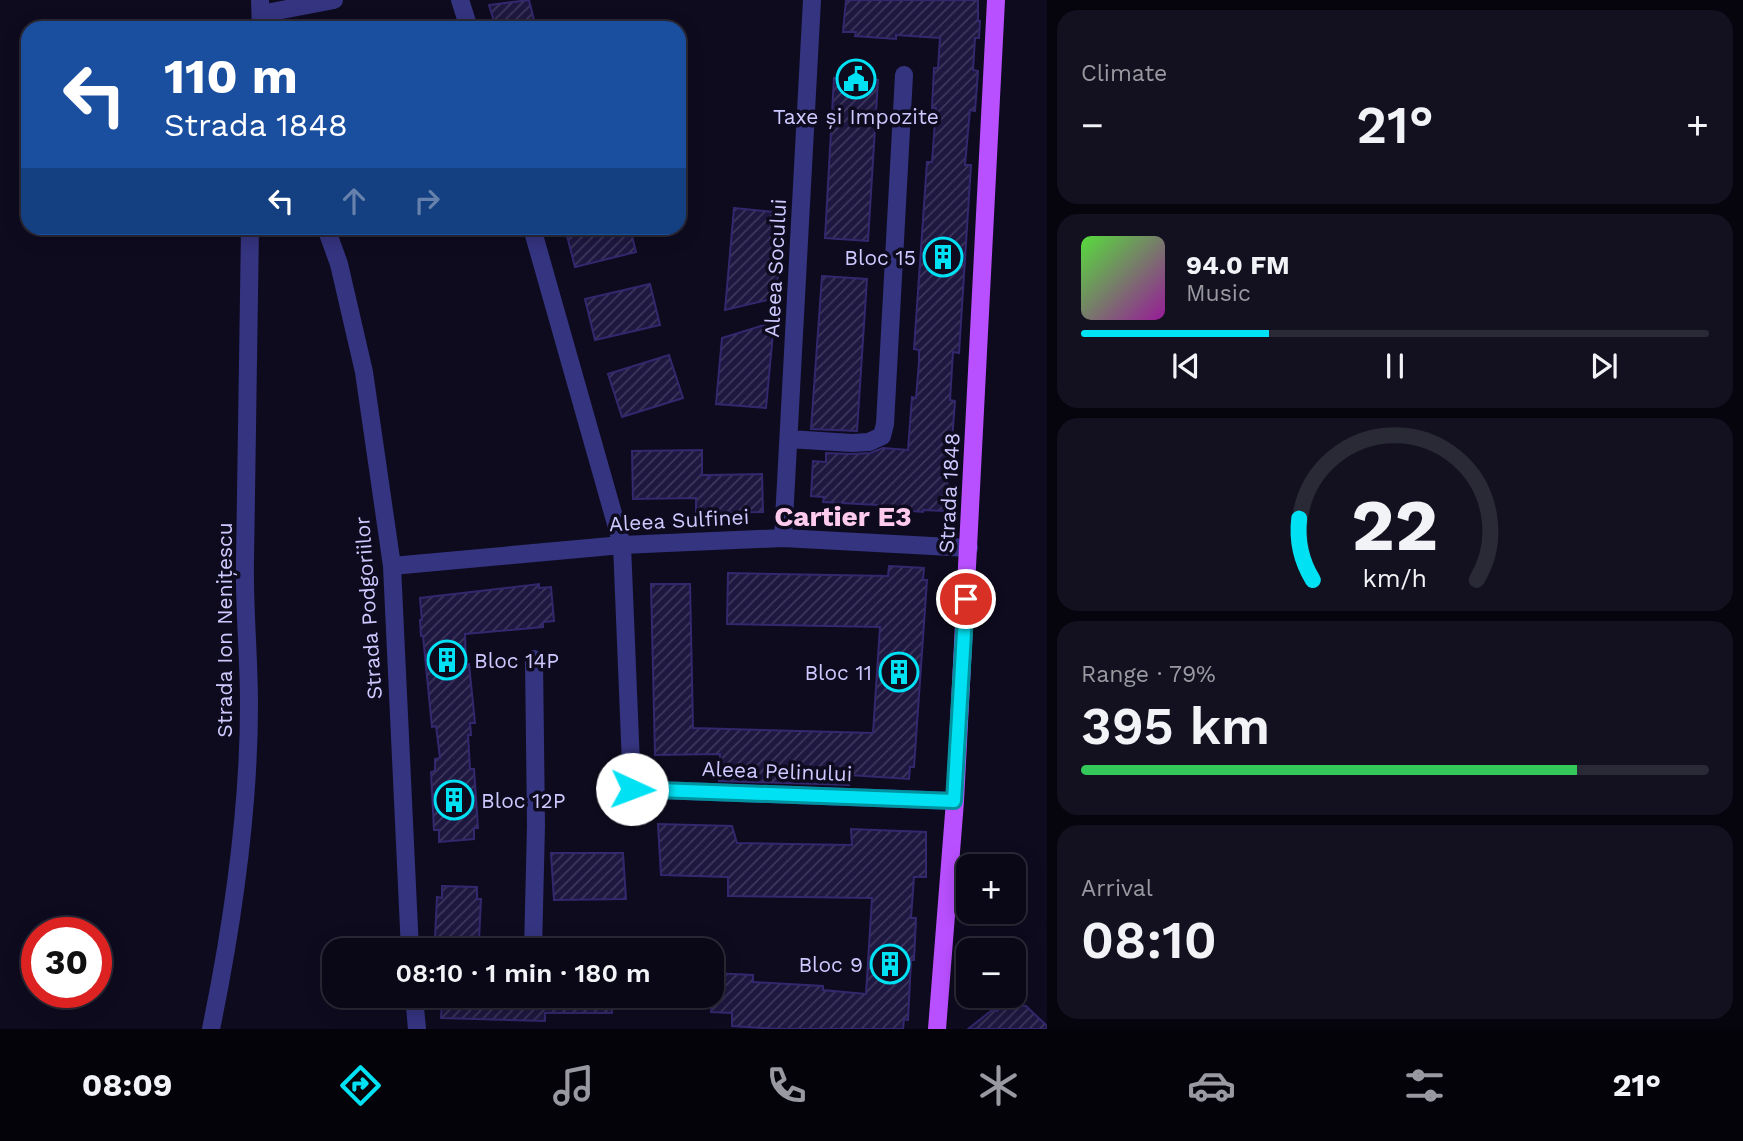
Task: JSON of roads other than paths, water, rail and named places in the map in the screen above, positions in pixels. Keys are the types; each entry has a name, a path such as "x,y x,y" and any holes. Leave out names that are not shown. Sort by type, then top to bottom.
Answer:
{"main road":[{"name":"Strada 1848","path":"937,1029 969,548 996,0"}],"street":[{"path":"260,14 334,0"},
{"path":"460,0 467,21"},
{"name":"Aleea Socului","path":"783,538 812,0"},
{"path":"789,439 869,442 881,436 885,424 904,75"},
{"name":"Strada Ion Nenițescu","path":"211,1029 244,827 249,705 245,564 250,235"},
{"name":"Strada Podgoriilor","path":"329,235 340,264 364,372 392,566 409,938"},
{"path":"534,235 622,545"},
{"name":"Aleea Sulfinei","path":"392,566 622,545 783,538 969,548"},
{"name":"Aleea Pelinului","path":"622,545 632,789 954,801"},
{"path":"533,938 536,825 534,659"},
{"path":"415,1008 416,1029"}],"place":[{"name":"Taxe și Impozite","path":"856,79"},
{"name":"Bloc 15","path":"943,257"},
{"name":"Bloc 14P","path":"447,660"},
{"name":"Bloc 11","path":"899,672"},
{"name":"Bloc 12P","path":"454,800"},
{"name":"Bloc 9","path":"890,964"}],"district":[{"name":"Cartier E3","path":"843,516"}]}
